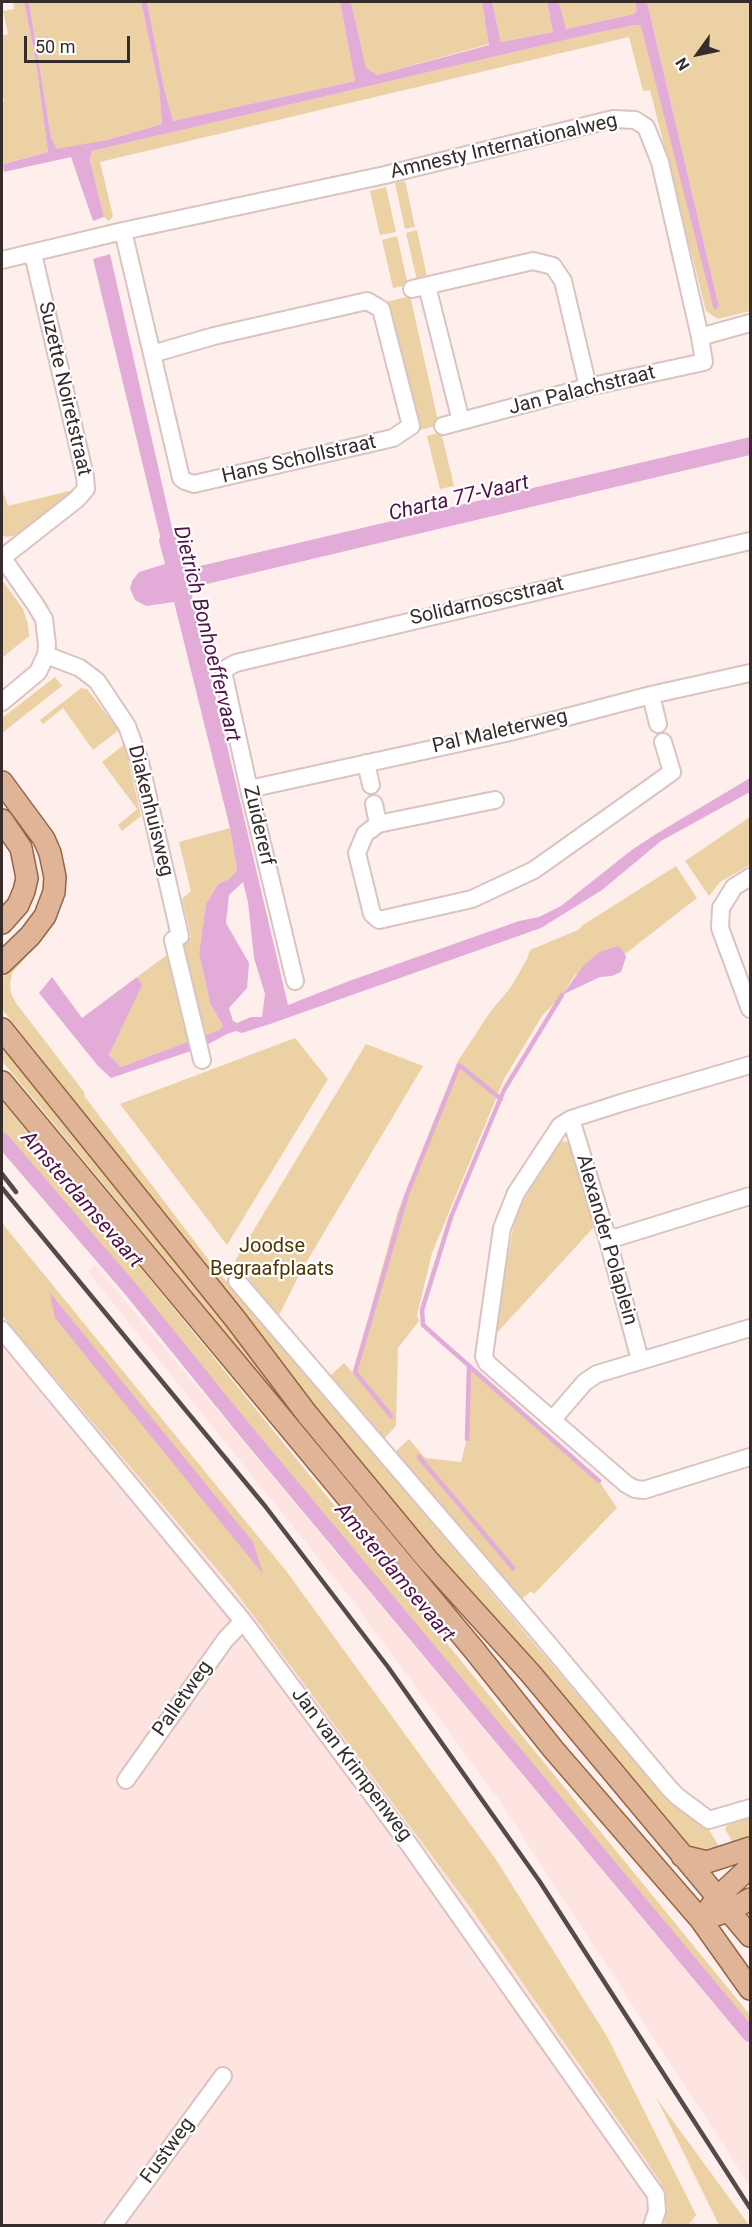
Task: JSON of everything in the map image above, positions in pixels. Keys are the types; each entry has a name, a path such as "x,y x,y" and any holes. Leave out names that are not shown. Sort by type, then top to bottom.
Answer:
{"main road":[{"path":"2,782 44,839 50,853 55,877 54,892 45,916 30,936 2,963"},
{"path":"2,820 21,848 27,878 18,905 2,923"},
{"path":"2,1029 236,1320 307,1414 428,1559 531,1674 750,1936"},
{"path":"2,1082 467,1642 553,1749 701,1920 750,1989"},
{"path":"682,1856 707,1862 750,1848"},
{"path":"701,1920 723,1905 750,1867"},
{"path":"723,1905 750,1899"}],"street":[{"name":"Amnesty Internationalweg","path":"123,231 392,173 613,119 635,120 646,127 660,162 704,362"},
{"path":"3,255 33,254 123,231 152,354"},
{"name":"Suzette Noiretstraat","path":"2,557 76,500 86,489 85,476 33,254"},
{"path":"461,421 420,288 533,261 553,266 563,280 588,387"},
{"name":"Hans Schollstraat","path":"367,301 381,309 411,426 393,438 194,484 181,478 152,354 213,336 367,301"},
{"path":"700,337 750,323"},
{"name":"Jan Palachstraat","path":"443,426 588,387 704,362"},
{"name":"Solidarnoscstraat","path":"225,669 236,663 750,541"},
{"path":"2,557 35,604 44,620 47,634 46,655 38,672 2,702"},
{"name":"Diakenhuisweg","path":"46,655 80,668 97,681 128,726 140,762 180,936 172,940 201,1056"},
{"name":"Zuidererf","path":"225,669 224,676 249,789 295,981"},
{"name":"Pal Maleterweg","path":"249,789 510,732 750,672"},
{"path":"651,695 658,724"},
{"path":"495,800 378,824 365,834 357,853 372,914 378,920 472,899 534,870 672,772 663,742"},
{"path":"366,763 371,785"},
{"path":"374,804 378,824"},
{"path":"750,877 734,887 721,908 720,928 750,1009"},
{"path":"750,1065 571,1119 560,1126 516,1193 502,1228 484,1356 487,1363 626,1484 635,1489 644,1490 750,1457"},
{"name":"Alexander Polaplein","path":"571,1119 607,1237 640,1360"},
{"path":"607,1237 618,1237 750,1196"},
{"path":"237,1281 674,1793 710,1820 750,1808"},
{"path":"553,1419 591,1377 640,1360 750,1328"},
{"name":"Jan van Krimpenweg","path":"2,1330 243,1621 408,1843 656,2195 657,2211 652,2226"},
{"name":"Palletweg","path":"126,1780 225,1640 243,1621"},
{"name":"Fustweg","path":"113,2226 222,2076"}],"shaded area":[{"path":"24,2 29,2 51,137 57,149 107,140 162,124 159,87 141,2 147,2 173,121 355,81 340,2 351,2 366,68 377,75 489,45 482,2 492,2 501,42 553,32 547,2 559,2 566,29 634,14 637,10 635,2 647,2 719,307 714,310 641,26 635,25 591,34 92,151 90,160 104,217 93,221 71,157 4,172 3,164 48,152 36,63"},
{"path":"110,254 174,537 177,537 187,569 750,437 750,455 190,588 288,1005 519,921 539,917 561,906 633,849 750,778 750,792 661,841 602,890 541,928 270,1024 242,1033 236,1031 227,1034 203,1047 111,1078 98,1066 39,993 52,977 82,1018 137,977 142,985 109,1055 121,1067 219,1030 223,1026 210,1003 199,953 206,904 218,884 229,879 237,870 230,828 174,602 146,606 135,600 130,589 132,581 139,572 165,564 93,259","holes":["243,882 248,902 254,958 265,994 262,1017 251,1017 237,1023 233,1021 229,1008 247,988 249,963 226,923 229,895"]},
{"path":"617,946 623,950 626,957 621,972 612,976 600,977 562,995 584,965 600,952"},
{"path":"95,1265 750,2047 750,2186 499,1800 349,1596 88,1272"},
{"path":"50,1293 253,1542 263,1574 55,1318"},
{"path":"2,1294 241,1581 676,2185 696,2225 2,2225"}],"green space":[{"path":"13,2 24,2 36,63 48,152 2,164 2,102 4,102 2,36 8,34 3,11 14,9"},
{"path":"29,2 141,2 159,87 162,124 107,140 57,150 51,137"},
{"path":"147,2 340,2 355,81 173,121"},
{"path":"351,2 482,2 489,44 377,75 366,69"},
{"path":"492,2 547,2 553,32 501,42"},
{"path":"559,2 635,2 637,10 634,14 566,29"},
{"path":"647,2 750,2 750,311 718,319 706,311 650,90 643,91 629,37 100,162 113,216 109,221 104,217 90,160 92,151 635,25 641,26 644,32 715,309 719,307"},
{"path":"405,181 415,227 405,229 395,183"},
{"path":"386,187 396,232 380,235 370,191"},
{"path":"417,230 427,277 424,282 418,284 406,233"},
{"path":"397,236 408,285 393,288 382,240"},
{"path":"410,296 439,425 420,430 386,302"},
{"path":"441,432 454,486 440,489 427,436"},
{"path":"2,489 8,506 73,490 70,497 20,535 6,537 2,535"},
{"path":"2,580 23,609 29,636 2,658"},
{"path":"55,677 62,686 2,733 2,718"},
{"path":"81,688 87,689 119,730 93,750 63,708 43,724 40,720"},
{"path":"125,744 141,816 122,831 118,825 137,809 102,762"},
{"path":"750,817 750,865 720,882 709,896 685,861"},
{"path":"230,828 237,870 229,879 218,884 206,904 199,953 210,1003 223,1026 219,1030 121,1067 109,1055 141,985 137,977 191,937 182,899 191,891 179,842"},
{"path":"676,866 697,898 625,954 623,950 575,975 562,995 542,1016 504,1079 432,1253 417,1315 419,1321 398,1348 396,1426 383,1440 329,1377 344,1363 353,1373 398,1211 458,1061 490,1012 511,987 530,950 578,930"},
{"path":"24,955 26,957 12,973 10,983 11,994 16,1003 211,1263 583,1701 667,1795 705,1823 721,1850 704,1850 687,1844 307,1402 250,1322 2,1009 2,980 6,972"},
{"path":"295,1038 328,1079 227,1245 120,1104"},
{"name":"Joodse Begraafplaats","path":"366,1044 423,1066 300,1273 278,1317 235,1261"},
{"path":"2,1045 304,1422 573,1735 694,1885 570,1737 376,1515 2,1061"},
{"path":"2,1098 750,2015 750,2037 2,1132"},
{"path":"565,1141 570,1144 594,1227 494,1336 515,1217 554,1144"},
{"path":"2,1223 287,1572 495,1858 608,2038 696,2215 688,2225 664,2225 667,2206 660,2182 645,2159 470,1907 232,1587 2,1315"},
{"path":"469,1366 599,1481 617,1508 534,1594 531,1591 520,1601 394,1453 409,1439 425,1458 461,1462 467,1439"},
{"path":"750,1818 750,1838 734,1845 725,1829 727,1825"},
{"path":"656,2097 665,2110 749,2225 719,2225"}],"waterway":[{"path":"562,995 504,1090 451,1217 422,1310 423,1325 599,1481"},
{"path":"391,1416 355,1372 407,1194 459,1065 501,1099"},
{"name":"Amsterdamsevaart","path":"2,1140 128,1286 248,1434 750,2035"},
{"path":"467,1439 469,1367"},
{"path":"419,1457 513,1568"}],"railway":[{"path":"2,1174 16,1192"},
{"path":"2,1188 265,1506 388,1667 540,1882 750,2208"}],"water label":[{"name":"Charta 77-Vaart","path":"459,499"},
{"name":"Dietrich Bonhoeffervaart","path":"206,634"}]}
